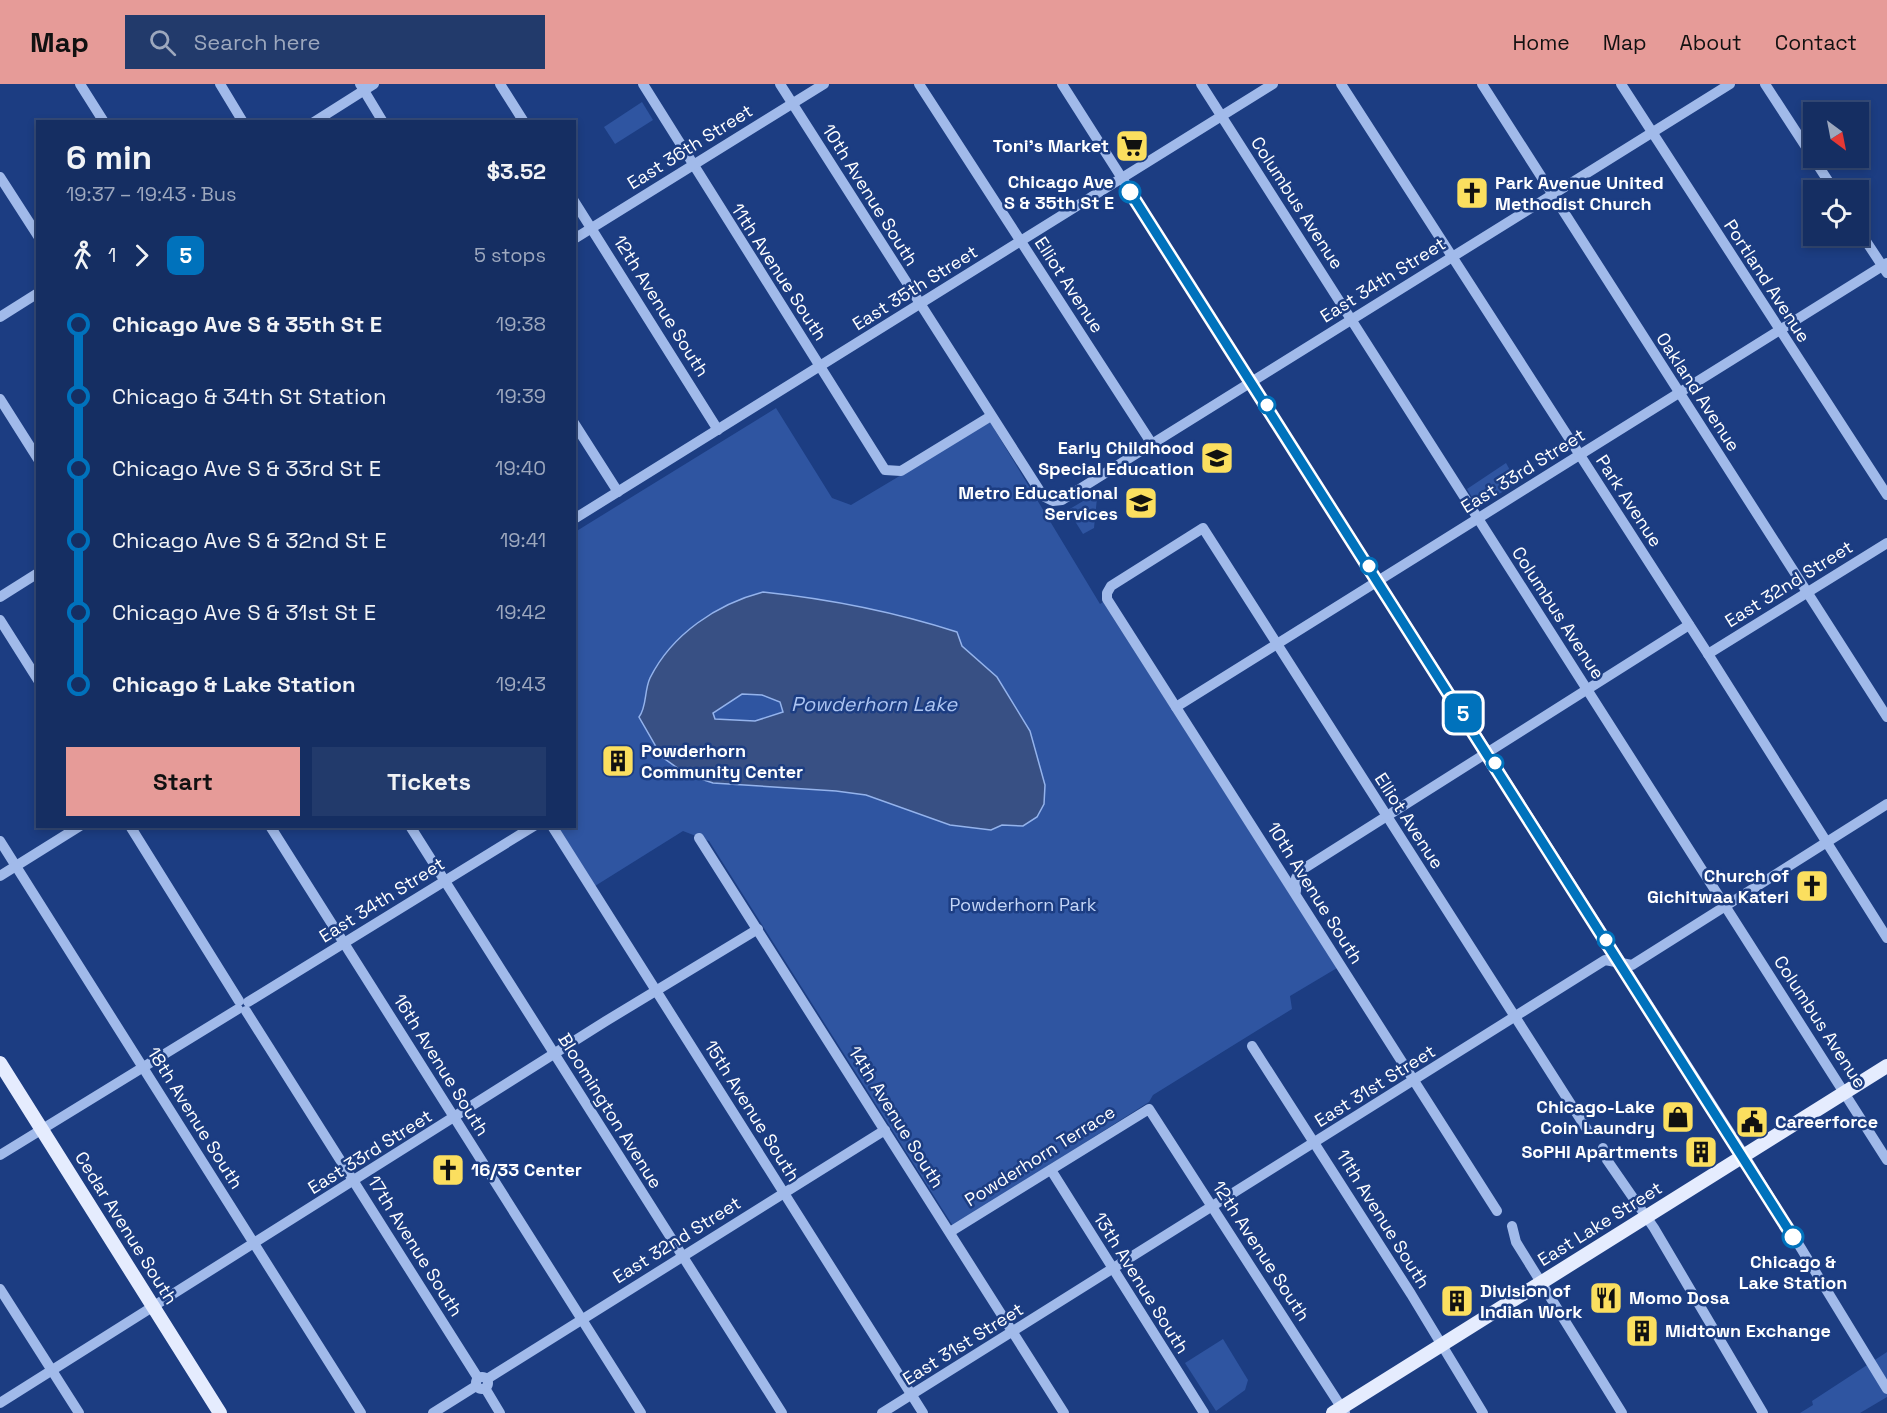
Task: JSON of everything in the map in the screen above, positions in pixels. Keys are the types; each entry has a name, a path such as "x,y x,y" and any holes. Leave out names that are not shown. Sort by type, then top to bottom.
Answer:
{"main road":[{"name":"Cedar Avenue South","path":"0,1063 220,1413"},
{"name":"East Lake Street","path":"1340,1411 1442,1344 1887,1066"}],"street":[{"path":"80,84 103,120"},
{"path":"220,84 242,120"},
{"path":"317,120 362,87 374,84"},
{"path":"500,84 523,120"},
{"name":"11th Avenue South","path":"643,84 885,470 901,471 991,416"},
{"name":"10th Avenue South","path":"780,84 1043,496 1053,501"},
{"name":"East 36th Street","path":"576,238 824,84"},
{"name":"Elliot Avenue","path":"920,84 1152,444"},
{"path":"1062,84 1744,1155 1887,1389"},
{"name":"Columbus Avenue","path":"1201,84 1887,1160"},
{"name":"East 35th Street","path":"576,518 1273,84"},
{"name":"Park Avenue","path":"1341,84 1708,654 1887,938"},
{"name":"Oakland Avenue","path":"1482,84 1887,717"},
{"name":"Portland Avenue","path":"1621,84 1887,495"},
{"name":"East 34th Street","path":"1053,501 1062,500 1451,255 1463,251 1730,84"},
{"path":"1765,84 1827,180"},
{"path":"362,87 382,120"},
{"path":"0,177 36,233"},
{"name":"12th Avenue South","path":"576,204 718,430"},
{"path":"1869,244 1886,268"},
{"name":"East 33rd Street","path":"1176,707 1478,517 1779,331 1886,268"},
{"path":"0,317 36,294"},
{"path":"0,399 36,456"},
{"path":"576,426 618,492"},
{"name":"Elliot Avenue","path":"1107,592 1111,586 1203,528 1588,1131"},
{"name":"East 32nd Street","path":"1708,654 1887,543"},
{"path":"0,597 36,574"},
{"name":"10th Avenue South","path":"1107,592 1107,599 1497,1211"},
{"path":"0,620 36,677"},
{"path":"1281,870 1300,871 1689,625"},
{"name":"East 31st Street","path":"882,1413 1605,960 1632,965 1887,804"},
{"path":"0,876 77,828"},
{"name":"17th Avenue South","path":"130,828 500,1413"},
{"name":"16th Avenue South","path":"271,828 641,1413"},
{"name":"Bloomington Avenue","path":"411,828 782,1413"},
{"name":"East 34th Street","path":"0,1155 531,828"},
{"name":"15th Avenue South","path":"553,828 923,1413"},
{"name":"14th Avenue South","path":"699,838 1064,1413"},
{"name":"18th Avenue South","path":"0,841 361,1413"},
{"path":"1297,894 1295,884 1300,871"},
{"name":"East 33rd Street","path":"0,1403 758,929"},
{"name":"11th Avenue South","path":"1252,1046 1442,1344 1482,1413"},
{"name":"12th Avenue South","path":"1149,1109 1340,1411"},
{"name":"Powderhorn Terrace","path":"950,1232 1149,1109"},
{"name":"East 32nd Street","path":"433,1413 682,1255 885,1131"},
{"path":"1604,1148 1607,1160 1646,1216 1762,1413"},
{"name":"13th Avenue South","path":"1051,1170 1204,1413"},
{"path":"1512,1226 1516,1242 1622,1413"},
{"path":"0,1289 79,1413"}],"green space":[{"path":"642,102 653,120 615,144 604,127"},
{"name":"Powderhorn Park","path":"776,408 832,498 851,505 990,422 1100,604 1103,602 1337,968 1290,996 1292,1009 1153,1095 1149,1102 953,1226 709,841 683,831 595,886 559,828 576,828 576,531"},
{"path":"1506,463 1517,483 1478,507 1467,489"},
{"path":"1095,494 1097,498 1094,528 1083,534 1068,510"},
{"path":"1223,1339 1248,1380 1245,1390 1216,1411 1185,1363"},
{"path":"1887,1352 1887,1397 1860,1413 1800,1413 1813,1405 1812,1401"}],"water":[{"name":"Powderhorn Lake","path":"763,592 812,598 886,612 957,632 962,646 997,677 1030,731 1045,785 1044,804 1037,817 1023,826 1002,825 991,830 950,825 866,795 713,783 686,774 662,757 639,717 642,713 650,678 670,648 697,623 746,597","holes":["742,694 762,695 780,702 783,712 755,721 715,719 713,713"]}],"bus line":[{"name":"5","path":"1130,192 1744,1155 1793,1237"}],"place":[{"name":"Toni's Market","path":"1132,146"},
{"name":"Chicago Ave S & 35th St E","path":"1130,192"},
{"name":"Park Avenue United Methodist Church","path":"1472,193"},
{"name":"Early Childhood Special Education","path":"1217,458"},
{"name":"Metro Educational Services","path":"1141,503"},
{"name":"Powderhorn Community Center","path":"618,761"},
{"name":"Church of Gichitwaa Kateri","path":"1812,886"},
{"name":"Chicago-Lake Coin Laundry","path":"1678,1117"},
{"name":"Careerforce","path":"1752,1122"},
{"name":"SoPHI Apartments","path":"1701,1152"},
{"name":"16/33 Center","path":"448,1170"},
{"name":"Chicago & Lake Station","path":"1793,1237"},
{"name":"Momo Dosa","path":"1606,1298"},
{"name":"Division of Indian Work","path":"1457,1301"},
{"name":"Midtown Exchange","path":"1642,1331"}]}
